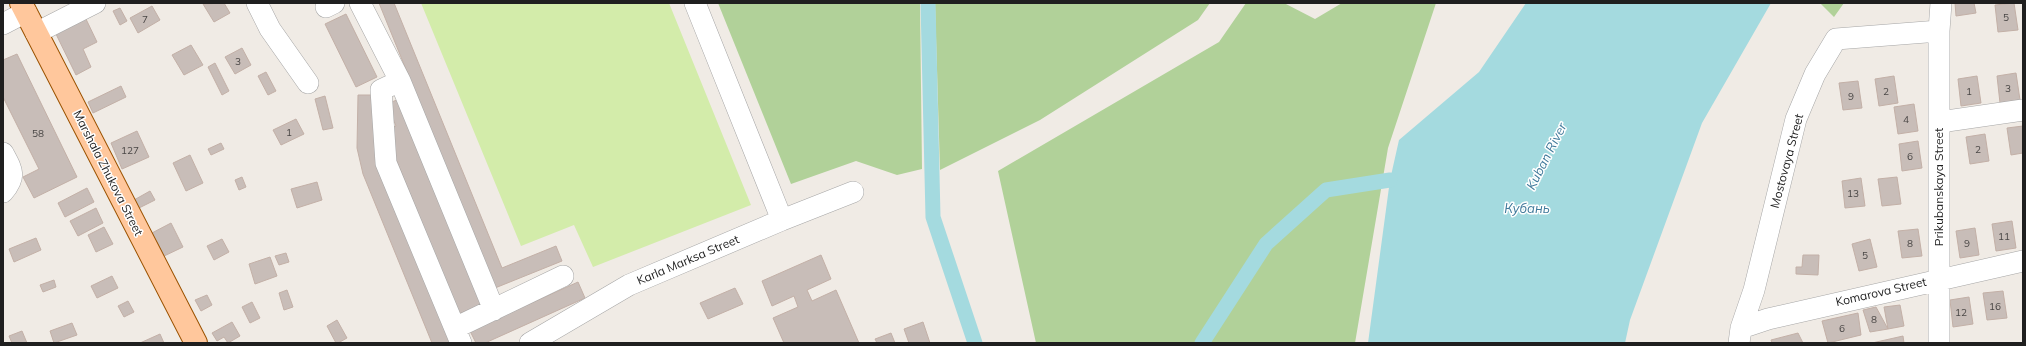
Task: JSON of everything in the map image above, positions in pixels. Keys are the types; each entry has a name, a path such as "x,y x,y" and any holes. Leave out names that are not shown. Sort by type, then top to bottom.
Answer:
{"main road":[{"name":"Marshala Zhukova Street","path":"23,8 196,343"}],"street":[{"path":"36,33 95,3"},
{"path":"257,3 270,29 308,83"},
{"path":"360,3 400,81 494,310"},
{"path":"695,3 782,220"},
{"name":"Prikubanskaya Street","path":"1939,343 1939,32 1941,3"},
{"path":"3,24 23,8"},
{"name":"Mostovaya Street","path":"1740,336 1754,290 1796,119 1815,74 1836,39 1939,32"},
{"path":"400,81 381,90 386,163 458,335 494,310 562,276"},
{"path":"1940,122 2023,110"},
{"path":"3,153 12,171 12,183 3,192"},
{"name":"Karla Marksa Street","path":"530,343 629,286 782,220 853,192"},
{"name":"Komarova Street","path":"1740,336 1768,319 2023,261"}],"green space":[{"path":"421,3 669,3 751,205 593,267 574,225 521,246"},
{"path":"718,3 920,3 922,169 897,175 856,161 791,184"},
{"path":"935,3 1210,3 1198,20 1040,120 940,170"},
{"path":"1246,3 1284,3 1315,19 1342,3 1436,3 1388,148 1355,343 1036,343 998,171 1219,42"},
{"path":"1820,3 1844,3 1834,17"}],"water":[{"name":"Кубань","path":"1526,3 1771,3 1702,123 1630,320 1625,343 1368,343 1390,180 1399,140 1479,72"}],"building":[{"path":"224,3 230,13 214,22 203,4"},
{"path":"379,3 394,3 502,268 556,246 562,261 495,288"},
{"path":"1955,3 1974,3 1976,13 1956,16"},
{"path":"2014,3 2018,30 1998,32 1995,5"},
{"path":"152,6 160,20 138,33 130,18"},
{"path":"120,8 127,21 120,25 113,11"},
{"path":"346,14 377,77 356,87 325,24"},
{"path":"85,17 97,42 83,49 91,67 76,75 55,32"},
{"path":"191,45 203,65 184,75 172,55"},
{"path":"242,48 251,65 235,74 225,57"},
{"path":"17,54 77,177 34,198 23,177 39,169 3,97 3,60"},
{"path":"215,63 229,91 222,95 208,67"},
{"path":"266,72 276,91 268,95 258,76"},
{"path":"2016,73 2020,100 2000,103 1997,76"},
{"path":"1894,76 1898,103 1879,106 1875,79"},
{"path":"1977,76 1981,103 1961,106 1958,79"},
{"path":"1858,81 1862,108 1843,110 1839,83"},
{"path":"121,86 126,97 93,113 88,102"},
{"path":"358,95 376,95 452,343 432,343 363,174 357,148"},
{"path":"325,96 333,128 323,130 315,99"},
{"path":"399,99 482,304 459,314 391,147 388,129 396,126 387,104"},
{"path":"1914,104 1918,131 1898,134 1894,107"},
{"path":"296,119 304,134 281,145 273,130"},
{"path":"2023,126 2023,153 2011,155 2007,128"},
{"path":"137,131 149,157 122,169 111,143"},
{"path":"1985,134 1989,161 1970,164 1966,137"},
{"path":"1918,141 1922,168 1902,171 1899,144"},
{"path":"221,143 224,149 211,155 208,149"},
{"path":"190,155 203,183 186,191 173,163"},
{"path":"242,177 246,187 239,190 235,180"},
{"path":"1897,177 1901,204 1882,206 1878,179"},
{"path":"1861,178 1865,206 1845,208 1842,181"},
{"path":"317,182 322,200 297,208 291,189"},
{"path":"87,188 94,202 65,217 58,203"},
{"path":"150,191 155,200 139,208 134,200"},
{"path":"96,208 103,223 78,236 70,221"},
{"path":"2012,221 2016,248 1996,251 1992,224"},
{"path":"171,223 183,247 162,257 150,234"},
{"path":"104,227 113,244 96,252 88,235"},
{"path":"1975,228 1979,255 1960,258 1956,231"},
{"path":"1918,229 1922,256 1902,258 1898,231"},
{"path":"36,238 41,250 14,262 9,249"},
{"path":"222,239 229,252 214,260 207,246"},
{"path":"1870,239 1877,267 1859,271 1852,244"},
{"path":"286,253 289,262 279,265 275,256"},
{"path":"821,255 831,279 807,290 812,301 836,290 859,343 784,343 773,318 798,307 794,296 772,306 762,281"},
{"path":"1803,255 1819,255 1818,275 1796,274 1796,267 1802,267"},
{"path":"270,257 277,276 255,284 249,264"},
{"path":"112,276 118,288 97,298 91,286"},
{"path":"54,280 56,287 43,292 40,285"},
{"path":"578,282 585,298 485,343 476,343 470,331"},
{"path":"735,288 743,304 708,319 700,303"},
{"path":"287,290 293,307 284,310 279,293"},
{"path":"2003,291 2007,318 1987,320 1983,293"},
{"path":"207,295 212,305 201,311 195,300"},
{"path":"1969,297 1973,324 1953,327 1950,300"},
{"path":"128,301 134,312 124,317 118,306"},
{"path":"252,302 260,318 250,323 242,307"},
{"path":"1900,305 1904,326 1888,329 1884,307"},
{"path":"1876,307 1888,329 1870,332 1863,310"},
{"path":"1858,313 1861,335 1828,343 1822,321"},
{"path":"337,320 347,338 336,343 327,326"},
{"path":"232,322 240,336 228,343 224,337 217,341 212,333"},
{"path":"923,322 930,343 909,343 904,329"},
{"path":"72,323 77,335 54,343 50,331"},
{"path":"22,331 27,343 12,343 9,336"},
{"path":"891,333 895,343 877,343 875,339"},
{"path":"1798,333 1803,343 1772,343 1771,340"},
{"path":"160,334 164,343 140,343"},
{"path":"1903,336 1904,343 1872,343"}],"waterway":[{"path":"928,3 933,217 975,343"},
{"path":"1202,343 1266,244 1326,190 1390,180"}],"water label":[{"name":"Kuban River","path":"1546,156"}]}
